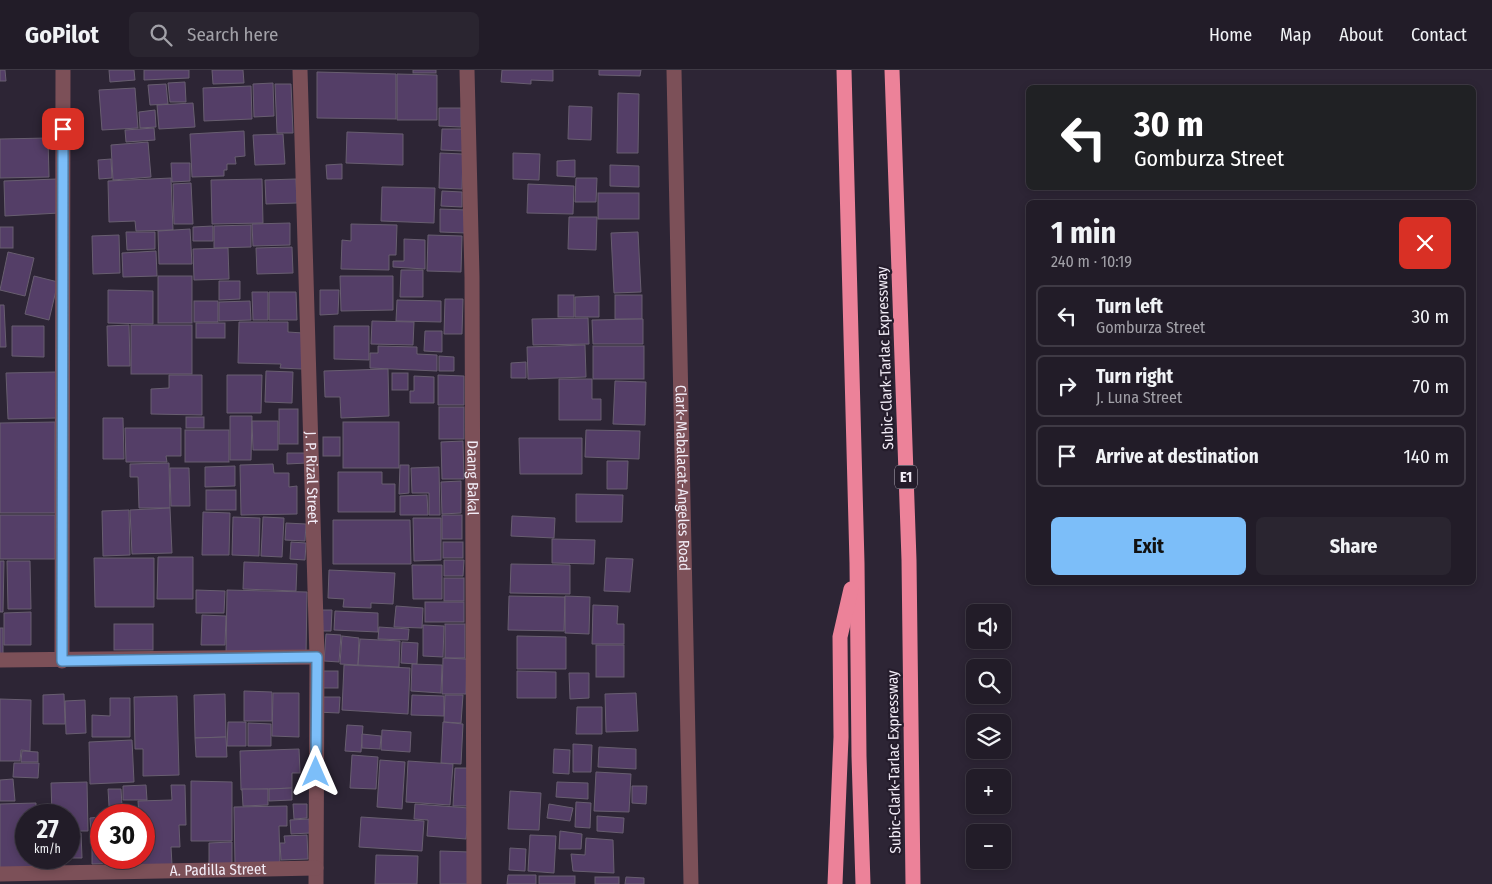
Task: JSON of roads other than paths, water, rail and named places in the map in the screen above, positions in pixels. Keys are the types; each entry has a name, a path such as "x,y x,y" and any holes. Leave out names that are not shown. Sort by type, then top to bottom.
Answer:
{"highway":[{"path":"844,70 863,884"},
{"name":"Subic-Clark-Tarlac Expressway","path":"892,70 908,550 914,884"},
{"path":"835,884 841,737 840,637 857,563"}],"street":[{"path":"62,661 63,70"},
{"name":"J. P. Rizal Street","path":"300,70 317,657 316,884"},
{"name":"Daang Bakal","path":"467,70 472,277 474,884"},
{"name":"Clark-Mabalacat-Angeles Road","path":"674,70 691,884"},
{"path":"0,660 62,661 317,657"},
{"name":"A. Padilla Street","path":"0,874 316,868"}]}
